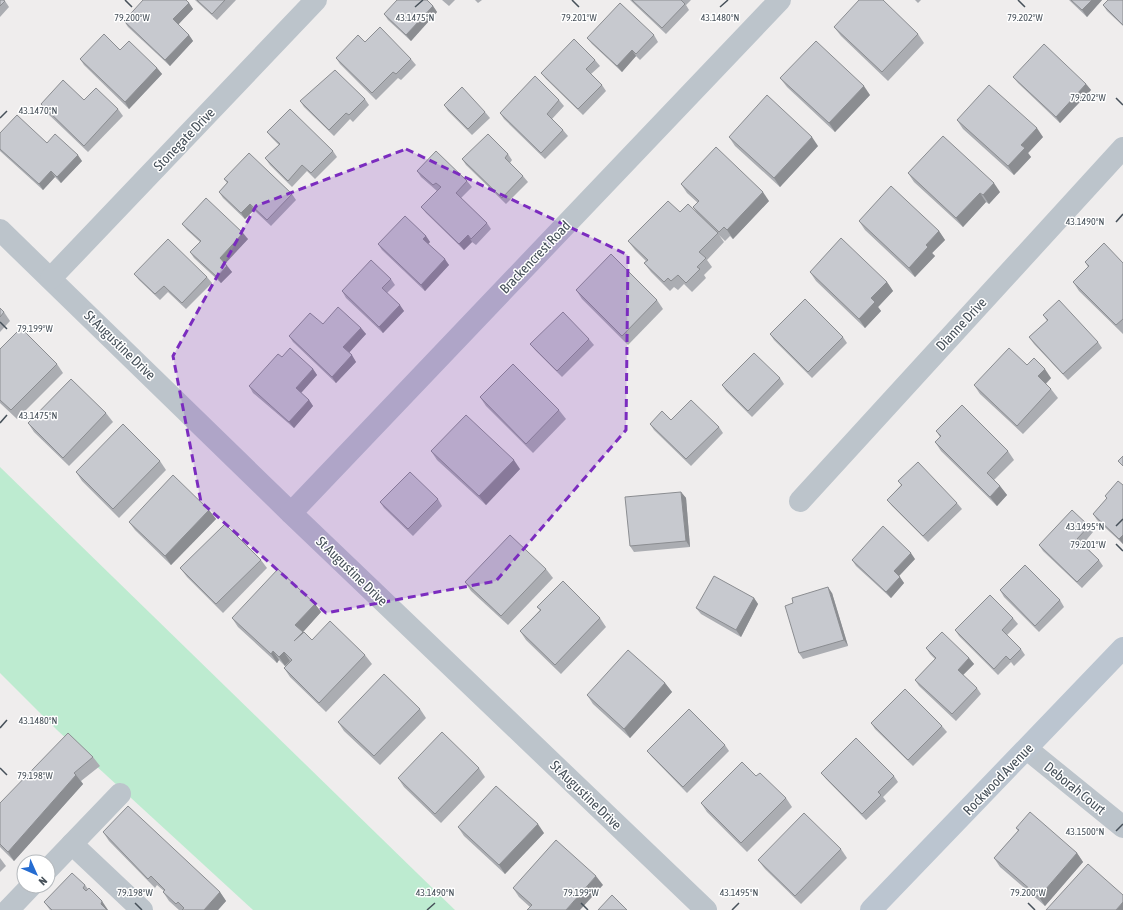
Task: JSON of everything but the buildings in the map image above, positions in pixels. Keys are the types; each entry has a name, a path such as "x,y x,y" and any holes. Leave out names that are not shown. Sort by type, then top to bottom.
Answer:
{"street":[{"name":"Stonegate Drive","path":"52,278 316,0"},
{"name":"Brackencrest Road","path":"291,513 780,0"},
{"name":"Dianne Drive","path":"800,500 1123,148"},
{"name":"St Augustine Drive","path":"0,230 52,278 291,513 706,910"},
{"name":"Rockwood Avenue","path":"872,910 1123,648"},
{"name":"Deborah Court","path":"1027,749 1123,827"},
{"path":"56,861 120,794"},
{"path":"72,844 142,910"},
{"path":"8,910 23,894"}],"highlighted area":[{"path":"406,149 628,255 626,430 496,581 326,613 201,502 173,356 256,206"}],"green space":[{"path":"0,467 455,910 253,910 57,730 0,673"}]}
